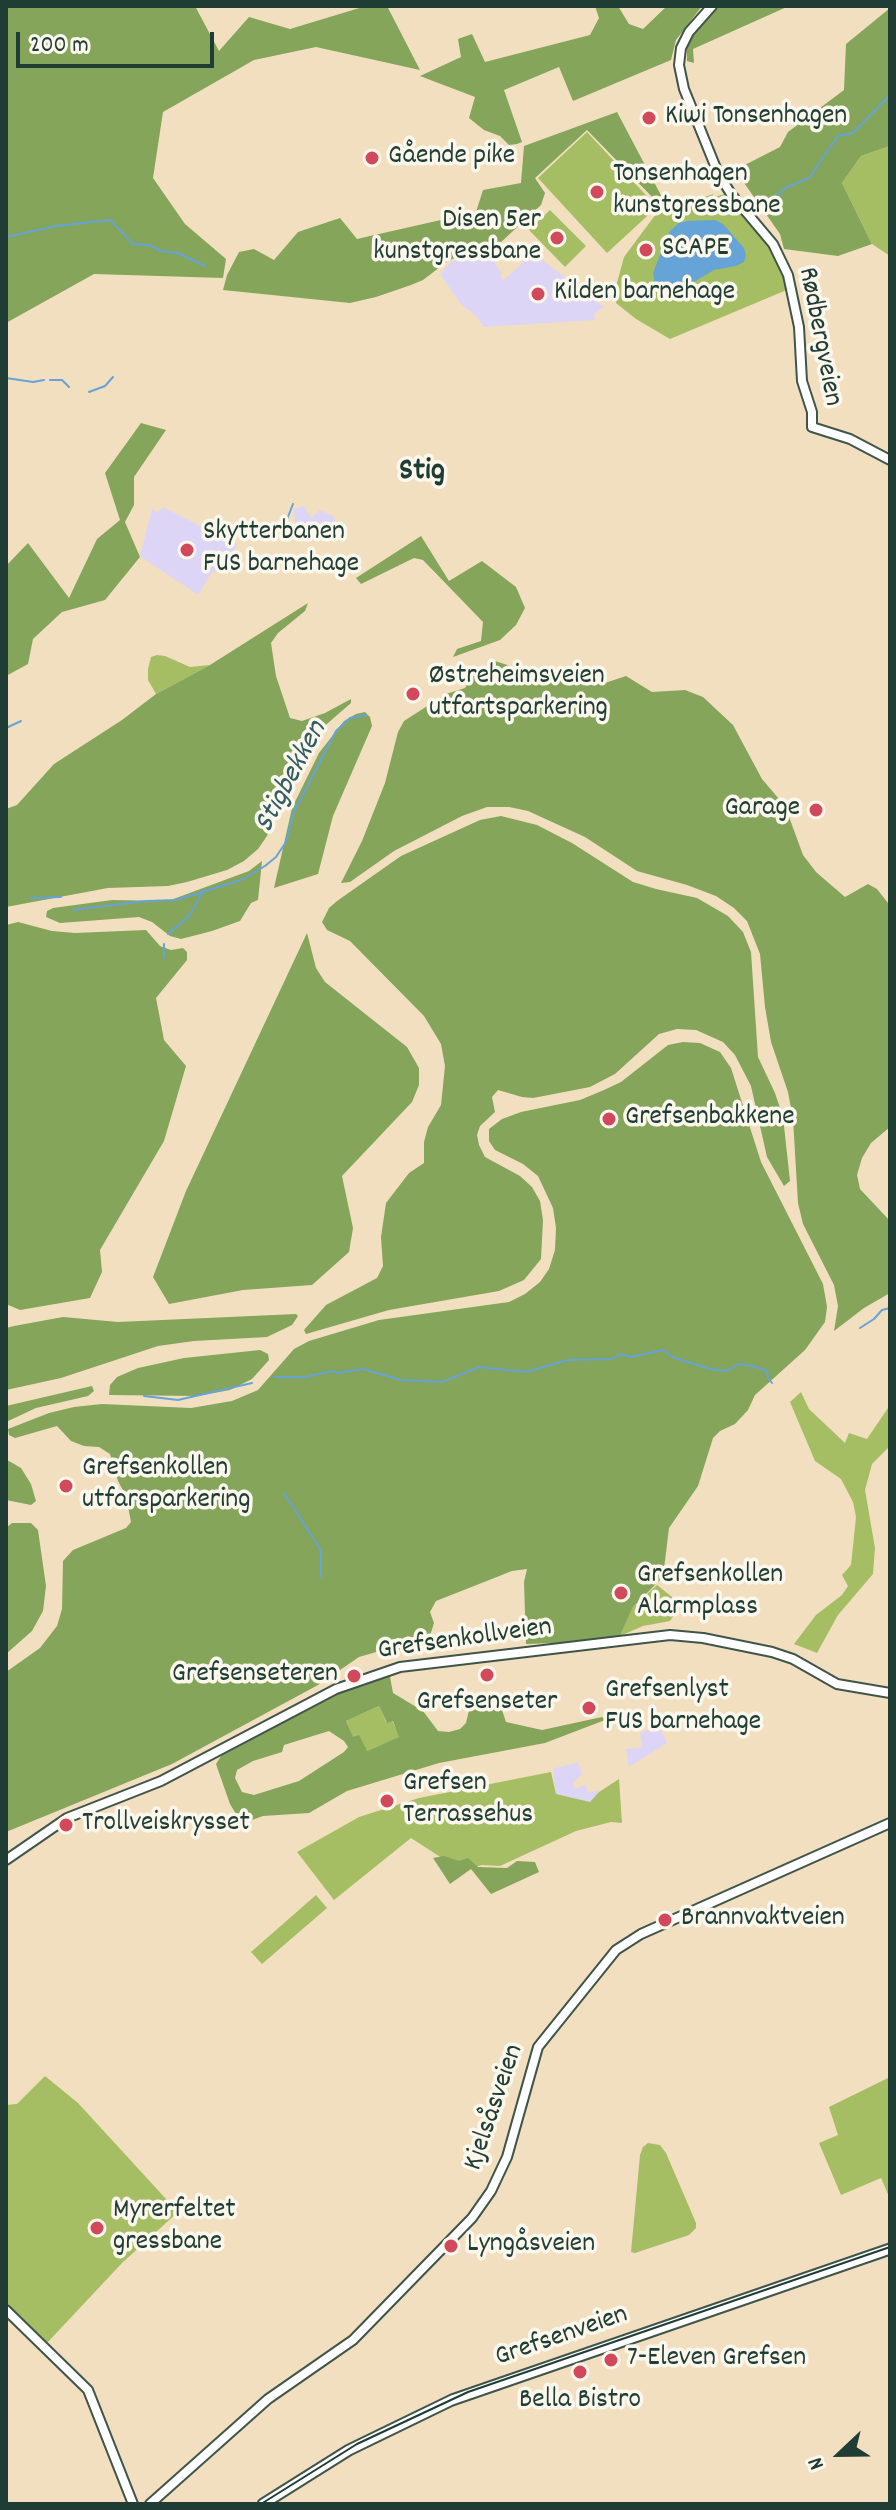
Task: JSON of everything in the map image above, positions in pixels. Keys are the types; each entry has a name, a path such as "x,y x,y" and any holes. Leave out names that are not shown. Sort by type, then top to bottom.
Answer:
{"main road":[{"name":"Grefsenveien","path":"263,2504 367,2440 456,2399 890,2249"}],"street":[{"name":"Rødbergveien","path":"712,6 689,32 681,48 679,65 684,89 718,173 737,202 773,244 788,275 799,327 803,386 812,412 812,427 850,439 890,460"},
{"name":"Grefsenkollveien","path":"6,1860 67,1818 161,1781 336,1689 400,1667 526,1654 653,1635 683,1636 772,1652 793,1659 837,1684 890,1693"},
{"name":"Kjelsåsveien","path":"150,2504 268,2399 337,2353 361,2333 476,2213 491,2191 507,2157 538,2047 616,1950 652,1929 890,1823"},
{"path":"6,2310 88,2390 133,2504"}],"shaded area":[{"name":"Kilden barnehage","path":"499,248 503,252 495,264 504,280 533,253 604,307 594,314 595,320 484,327 461,304 440,274 451,262"},
{"path":"304,506 311,518 320,510 333,516 338,525 336,536 309,542 295,524 294,509"},
{"name":"Skytterbanen FUS barnehage","path":"163,507 237,545 220,571 212,572 198,595 140,556 152,509 158,512"},
{"path":"659,1726 667,1743 629,1767 626,1749 642,1747 640,1733"},
{"path":"578,1762 582,1774 573,1783 574,1789 586,1785 588,1793 598,1790 590,1802 556,1794 553,1769"}],"green space":[{"path":"6,6 195,6 219,51 249,17 290,29 366,6 387,6 420,70 316,47 254,60 163,112 153,178 185,224 226,259 223,278 94,274 6,323"},
{"path":"595,6 618,6 629,24 643,29 667,6 702,6 676,40 671,60 573,101 559,67 504,90 522,142 517,144 509,145 500,136 484,130 469,118 475,97 420,76 461,57 458,39 472,34 485,62 590,35 599,18"},
{"path":"718,6 789,6 693,49 694,63 687,61 687,47 694,33"},
{"path":"890,8 890,146 861,156 842,183 872,244 838,256 784,249 780,234 735,170 780,147 788,132 844,90 846,44"},
{"path":"617,112 664,201 659,204 587,130 535,178 545,193 541,205 499,244 449,260 423,280 350,303 223,290 239,252 254,249 274,260 298,232 340,218 357,239 476,212 483,190 521,183 524,146"},
{"name":"Tonsenhagen kunstgressbane","path":"587,132 657,207 607,253 538,178"},
{"path":"890,146 890,256 872,244 842,183 861,156"},
{"path":"713,194 714,197 725,194 769,246 789,289 670,339 616,303 617,283 624,257 656,214"},
{"name":"Disen 5er kunstgressbane","path":"550,210 586,246 565,267 529,230"},
{"path":"141,423 166,430 134,477 134,505 125,522 140,557 105,600 62,612 33,639 28,664 6,676 6,566 28,543 69,598 97,539 120,520 105,473"},
{"path":"421,536 449,581 482,561 516,587 525,608 516,625 500,640 453,657 457,649 481,641 483,622 423,560 414,558 361,584 356,578"},
{"path":"308,603 305,611 278,633 271,643 276,676 290,718 302,721 351,699 351,703 313,736 285,787 267,836 258,849 227,870 187,882 168,886 108,888 6,907 6,809 17,805 54,764 156,694 210,665"},
{"path":"157,655 190,667 210,665 156,694 148,680 148,669 151,657"},
{"path":"495,661 532,673 569,678 586,685 626,676 652,692 685,690 703,697 733,725 762,779 785,806 803,855 816,872 845,897 868,884 877,889 888,903 890,1127 871,1143 857,1175 860,1189 890,1221 890,1293 834,1331 838,1306 834,1285 803,1224 798,1203 793,1119 788,1092 771,1042 760,954 747,921 734,908 716,896 637,871 585,837 528,811 509,807 487,807 462,816 394,851 350,882 341,883 385,783 398,732 404,721 446,694 465,688 475,673"},
{"path":"365,712 372,726 333,816 318,874 274,888 292,808 319,753 344,721"},
{"path":"501,816 537,825 633,882 697,898 728,916 743,932 751,952 758,1057 783,1117 790,1181 784,1186 767,1157 751,1086 735,1055 723,1042 696,1030 677,1029 659,1034 615,1074 590,1087 533,1098 498,1090 492,1097 495,1112 480,1126 477,1135 479,1145 485,1157 520,1176 532,1187 540,1201 543,1220 541,1259 524,1280 499,1291 389,1310 306,1334 304,1330 326,1305 377,1278 383,1266 381,1237 386,1203 409,1173 424,1163 424,1142 428,1127 441,1105 445,1066 441,1044 424,1016 350,941 327,930 322,922 329,908 337,901 401,856 480,820"},
{"path":"262,861 258,900 251,903 240,921 212,931 181,939 170,936 152,922 139,917 60,923 46,917 47,911 53,908 112,900 168,901 249,871"},
{"path":"18,922 75,933 146,930 160,946 171,950 183,948 187,952 187,960 156,998 164,1040 186,1066 164,1141 100,1250 102,1272 90,1298 20,1310 6,1304 6,925"},
{"path":"307,933 316,968 325,982 407,1047 419,1068 419,1085 412,1102 342,1176 353,1228 349,1252 312,1285 243,1290 169,1304 153,1277 186,1191"},
{"path":"700,1043 720,1052 731,1068 761,1162 823,1284 827,1307 825,1322 805,1350 755,1395 748,1410 735,1424 713,1438 698,1486 669,1528 663,1577 633,1607 620,1636 584,1642 526,1644 524,1582 527,1569 512,1571 436,1601 430,1612 434,1623 429,1639 419,1649 383,1650 359,1657 318,1685 172,1764 6,1832 6,1672 40,1648 57,1626 62,1609 63,1561 73,1550 126,1528 131,1522 126,1496 110,1454 99,1447 71,1441 57,1426 15,1438 9,1435 8,1429 74,1407 102,1404 191,1408 232,1401 258,1390 294,1349 309,1341 379,1320 509,1302 525,1294 540,1282 549,1269 555,1250 553,1208 538,1176 523,1164 495,1150 489,1141 489,1129 502,1119 521,1112 580,1100 604,1090 621,1082 668,1045"},
{"path":"298,1316 292,1325 267,1337 158,1346 61,1378 6,1390 6,1328 63,1317 118,1322"},
{"path":"260,1350 268,1354 269,1360 252,1379 230,1390 198,1396 109,1395 110,1385 117,1377 138,1368 184,1358"},
{"path":"92,1386 94,1391 88,1396 36,1408 6,1422 6,1406"},
{"path":"801,1392 809,1409 845,1443 849,1433 867,1439 890,1405 890,1446 872,1464 865,1490 875,1548 873,1574 838,1615 817,1653 794,1644 816,1615 842,1595 848,1586 842,1575 851,1565 856,1517 853,1502 841,1479 815,1461 790,1402"},
{"path":"6,1462 21,1468 31,1484 36,1501 31,1505 6,1500"},
{"path":"12,1523 31,1523 38,1530 46,1586 43,1611 32,1631 6,1654 6,1528"},
{"path":"657,1585 672,1597 676,1612 670,1621 643,1626 620,1636 633,1607"},
{"path":"389,1671 393,1693 423,1711 438,1731 460,1729 466,1723 470,1706 497,1695 506,1722 542,1730 602,1717 605,1720 545,1743 439,1763 347,1791 309,1813 239,1819 230,1804 216,1764 221,1756 339,1692","holes":["379,1706 387,1723 393,1721 399,1737 367,1751 359,1735 353,1737 346,1721","329,1731 344,1741 348,1747 344,1752 299,1781 254,1795 242,1792 235,1778 237,1770 253,1761 282,1752 284,1745"]},
{"path":"379,1706 386,1722 392,1720 400,1737 367,1751 353,1738 346,1721"},
{"path":"551,1772 556,1794 590,1802 619,1779 622,1823 611,1822 576,1831 500,1866 482,1865 462,1871 411,1838 334,1900 297,1852 359,1817 419,1798"},
{"path":"444,1856 459,1861 468,1858 478,1867 507,1868 517,1861 535,1862 539,1872 491,1894 471,1869 450,1884 433,1858"},
{"path":"316,1895 327,1908 262,1964 251,1952"},
{"path":"45,2076 78,2103 178,2212 123,2262 47,2343 6,2303 6,2105 17,2104"},
{"path":"890,2077 890,2199 881,2178 841,2195 819,2143 838,2135 829,2107"},
{"path":"648,2143 660,2145 666,2153 696,2228 689,2235 635,2253 631,2252 640,2155"}],"water":[{"path":"715,220 723,224 744,248 744,262 714,270 680,290 669,292 659,288 653,273 669,232 679,223"}],"waterway":[{"path":"773,199 787,187 809,178 838,136 853,133 890,95"},
{"path":"6,237 56,226 110,220 133,244 178,253 205,266"},
{"path":"89,392 105,386 113,377"},
{"path":"6,378 33,382 44,380"},
{"path":"50,380 62,380 69,387"},
{"path":"286,522 293,504"},
{"name":"Stigbekken","path":"73,910 176,900 241,880 265,866 286,842 293,814 336,731 350,718 366,715"},
{"path":"6,728 21,721"},
{"path":"168,934 189,916 204,890"},
{"path":"31,898 61,897"},
{"path":"164,944 164,958"},
{"path":"860,1328 882,1310 890,1308"},
{"path":"274,1377 305,1377 363,1369 401,1380 442,1382 479,1367 526,1372 568,1360 612,1359 620,1354 631,1357 663,1350 672,1357 710,1369 727,1371 738,1364 752,1366 767,1371 772,1383"},
{"path":"144,1396 178,1400 252,1383"},
{"path":"284,1493 321,1552 321,1577"}],"tram line":[{"path":"261,2504 357,2444 468,2392 890,2247"}],"place":[{"name":"Kiwi Tonsenhagen","path":"649,118"},
{"name":"Gående pike","path":"372,158"},
{"name":"Tonsenhagen kunstgressbane","path":"597,192"},
{"name":"Disen 5er kunstgressbane","path":"557,238"},
{"name":"SCAPE","path":"646,250"},
{"name":"Kilden barnehage","path":"538,294"},
{"name":"Skytterbanen FUS barnehage","path":"187,550"},
{"name":"Østreheimsveien utfartsparkering","path":"413,694"},
{"name":"Garage","path":"816,810"},
{"name":"Grefsenbakkene","path":"609,1119"},
{"name":"Grefsenkollen utfarsparkering","path":"66,1486"},
{"name":"Grefsenkollen Alarmplass","path":"621,1593"},
{"name":"Grefsenseter","path":"487,1675"},
{"name":"Grefsenseteren","path":"354,1676"},
{"name":"Grefsenlyst FUS barnehage","path":"589,1708"},
{"name":"Grefsen Terrassehus","path":"387,1801"},
{"name":"Trollveiskrysset","path":"66,1825"},
{"name":"Brannvaktveien","path":"665,1920"},
{"name":"Myrerfeltet gressbane","path":"97,2228"},
{"name":"Lyngåsveien","path":"451,2246"},
{"name":"7-Eleven Grefsen","path":"611,2360"},
{"name":"Bella Bistro","path":"580,2372"}],"district":[{"name":"Stig","path":"422,474"}]}
